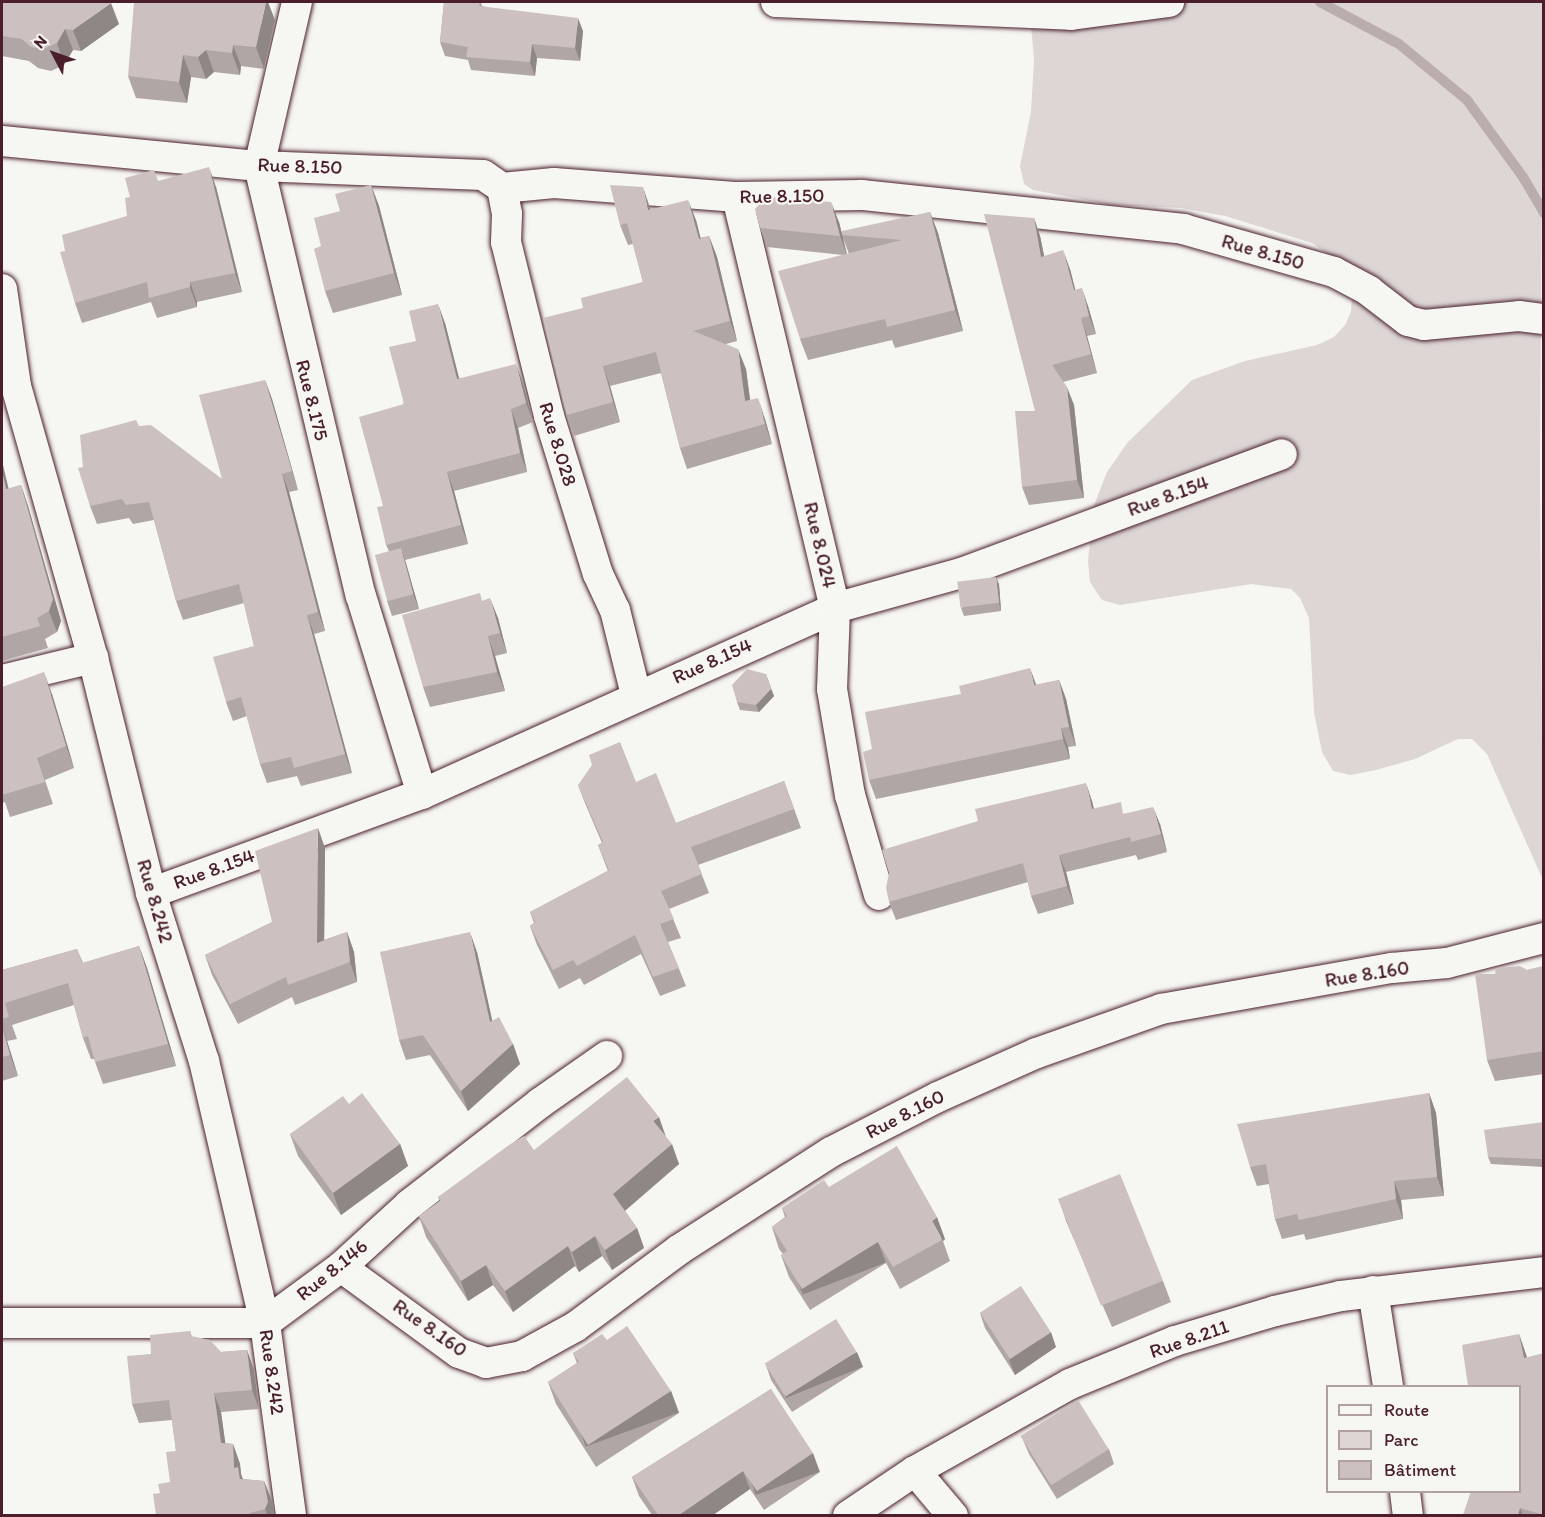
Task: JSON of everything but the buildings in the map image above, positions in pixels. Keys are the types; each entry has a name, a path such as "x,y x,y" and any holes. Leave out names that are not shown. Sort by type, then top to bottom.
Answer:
{"street":[{"name":"Rue 8.175","path":"297,2 259,166 361,596 422,794"},
{"path":"776,2 1071,15 1169,2"},
{"name":"Rue 8.150","path":"2,141 259,166 483,175 502,188 555,183 737,197 862,195 1183,229 1334,272 1369,291 1408,321 1424,325 1519,316 1544,318"},
{"name":"Rue 8.028","path":"502,188 507,214 506,242 549,416 598,574 615,610 636,695"},
{"name":"Rue 8.024","path":"737,197 835,608 832,689 850,795 879,895"},
{"name":"Rue 8.242","path":"2,290 9,388 93,658 151,893 204,1061 266,1323 291,1515"},
{"name":"Rue 8.154","path":"151,893 422,794 636,695 835,608 961,573 1282,453"},
{"path":"2,680 93,658"},
{"name":"Rue 8.160","path":"341,1267 459,1353 486,1363 522,1356 575,1327 680,1249 831,1152 938,1096 1037,1053 1161,1009 1392,968 1447,963 1544,938"},
{"name":"Rue 8.146","path":"266,1323 341,1267 410,1204 540,1103 608,1056"},
{"name":"Rue 8.211","path":"848,1515 915,1471 1070,1384 1175,1341 1275,1311 1373,1291 1544,1272"},
{"path":"1373,1291 1388,1385"},
{"path":"2,1323 266,1323"},
{"path":"915,1471 953,1515"},
{"path":"1405,1493 1408,1515"}],"green space":[{"path":"1029,2 1543,2 1540,471 1543,880 1487,754 1472,739 1458,739 1415,759 1376,770 1350,775 1333,771 1322,752 1314,712 1309,618 1300,598 1291,589 1251,584 1120,605 1102,600 1090,582 1088,561 1093,508 1107,472 1128,442 1192,380 1245,361 1317,345 1334,337 1346,324 1351,311 1353,282 1348,268 1312,243 1225,216 1181,208 1112,205 1033,190 1024,184 1020,166 1031,112 1034,60"}],"waterway":[{"path":"1320,2 1399,44 1467,100 1523,177 1544,213"}]}
